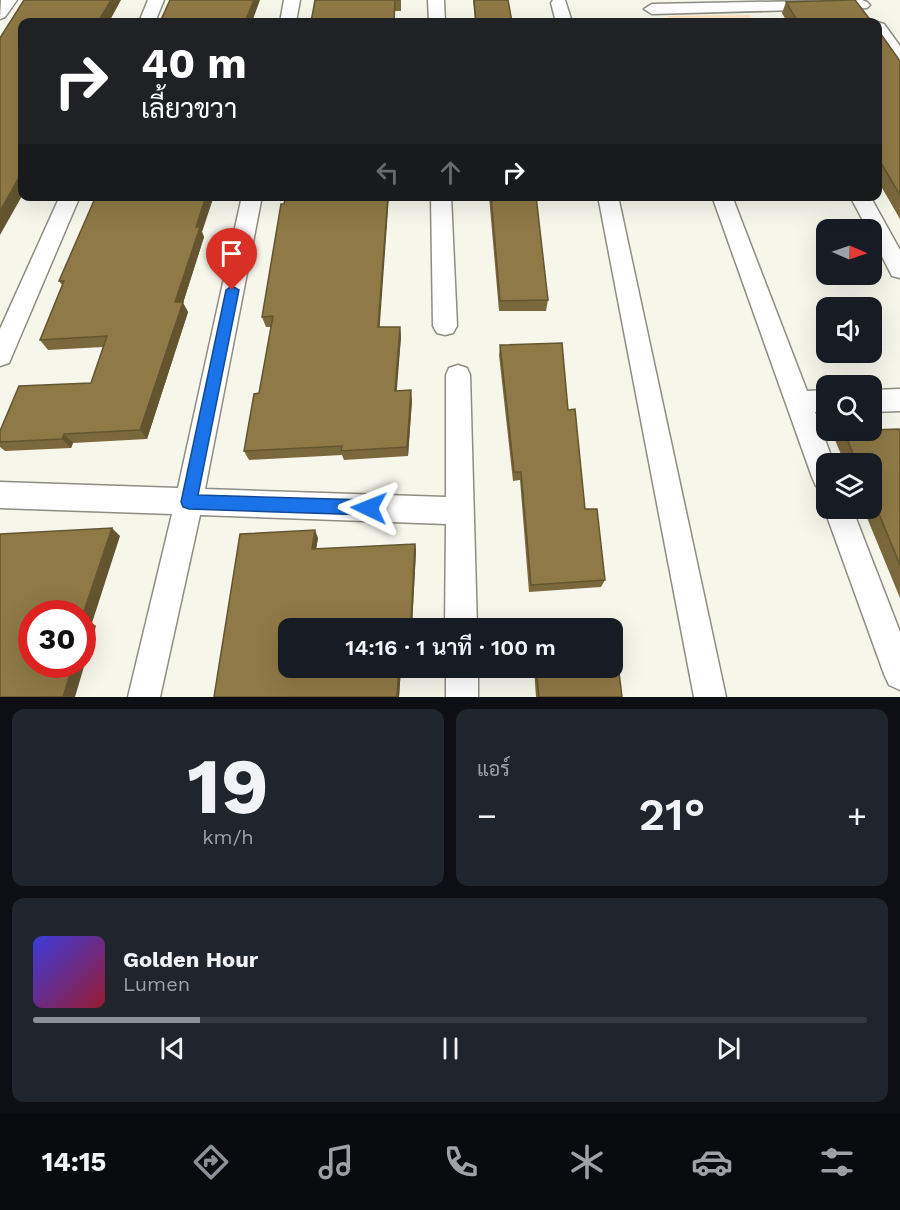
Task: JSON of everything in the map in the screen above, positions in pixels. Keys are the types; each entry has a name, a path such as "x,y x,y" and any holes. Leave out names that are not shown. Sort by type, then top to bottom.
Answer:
{"street":[{"path":"0,14 9,0"},
{"path":"149,18 156,0"},
{"path":"289,18 292,0"},
{"path":"436,0 437,18"},
{"path":"559,3 563,18"},
{"path":"652,11 755,4 860,3 871,18"},
{"path":"755,4 763,18"},
{"path":"882,33 900,58"},
{"path":"0,356 68,201"},
{"path":"144,697 189,502 251,201"},
{"path":"441,201 445,326"},
{"path":"609,201 710,697"},
{"path":"724,201 817,453"},
{"path":"863,201 900,270"},
{"path":"458,375 461,618"},
{"path":"882,401 900,400"},
{"path":"799,402 816,401"},
{"path":"0,495 460,511"},
{"path":"842,519 900,674"},
{"path":"462,678 462,697"}],"shaded area":[{"path":"749,15 750,18 669,18 668,16"}],"building":[{"path":"24,0 111,0 100,18 18,18 18,179 0,211 0,38"},
{"path":"170,0 254,0 247,18 162,18"},
{"path":"315,0 395,0 394,18 312,18"},
{"path":"474,0 508,0 511,18 476,18"},
{"path":"855,0 869,18 796,18 786,2"},
{"path":"882,36 900,61 900,195 882,165"},
{"path":"94,201 204,201 196,227 200,227 175,302 183,302 140,430 64,434 62,439 0,442 0,431 19,386 91,383 107,336 40,340 64,281 59,281"},
{"path":"285,201 388,201 378,327 400,327 395,391 411,390 407,447 341,451 342,446 244,451 254,394 259,393 273,316 262,317 281,204 284,204"},
{"path":"491,201 537,201 548,300 500,301"},
{"path":"562,343 568,410 575,409 585,509 597,509 605,580 531,585 521,472 514,472 500,345"},
{"path":"899,429 900,431 900,565 881,519 882,453 853,453 848,441 882,441 882,430"},
{"path":"112,528 88,600 18,600 18,678 69,678 63,697 0,697 0,534"},
{"path":"315,530 312,549 415,544 411,618 278,618 278,678 398,678 397,697 214,697 240,534"},
{"path":"537,678 620,678 622,697 539,697"}],"route":[{"path":"232,290 189,502 369,508"}]}
